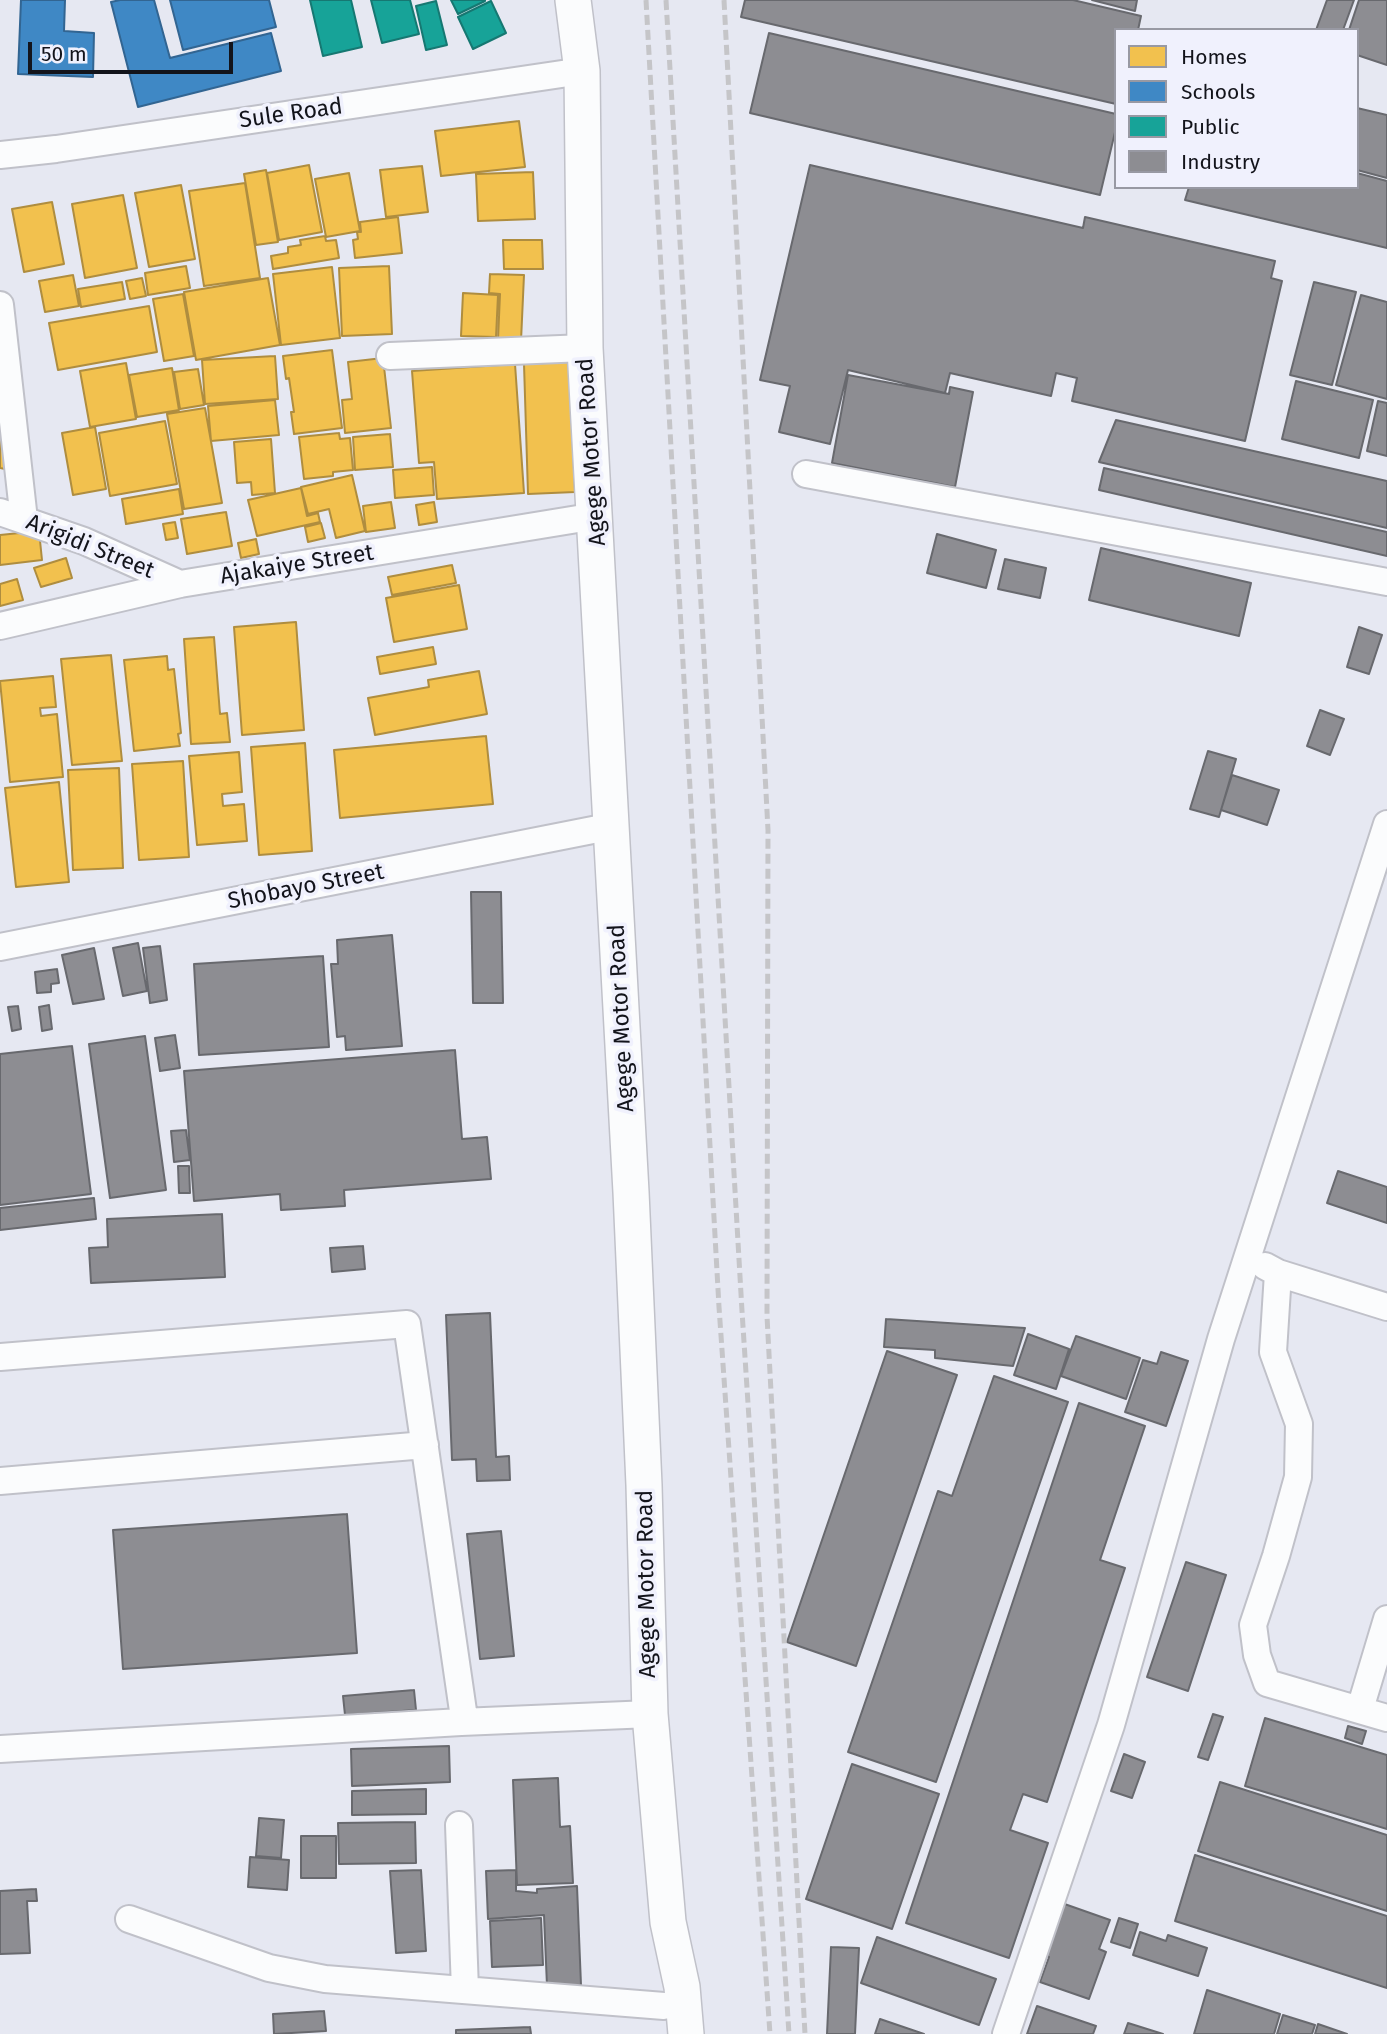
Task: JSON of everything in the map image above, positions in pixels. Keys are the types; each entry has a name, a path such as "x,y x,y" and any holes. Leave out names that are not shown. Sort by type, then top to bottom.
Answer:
{"main road":[{"name":"Agege Motor Road","path":"573,0 582,71 586,348 613,826 644,1471 650,1714 668,1922 682,1987 686,2034"},
{"path":"664,2020 668,1922"}],"street":[{"name":"Sule Road","path":"0,155 582,71"},
{"path":"0,305 12,516"},
{"path":"390,356 586,348"},
{"path":"806,474 1387,582"},
{"name":"Arigidi Street","path":"12,516 84,541 180,584"},
{"name":"Ajakaiye Street","path":"0,626 180,584 596,516"},
{"path":"1006,2034 1111,1725 1221,1339 1387,824"},
{"name":"Shobayo Street","path":"0,947 613,826"},
{"path":"1247,1258 1278,1273 1387,1307"},
{"path":"1278,1273 1273,1352 1299,1424 1298,1477 1253,1625 1257,1655 1267,1683 1387,1718"},
{"path":"0,1357 407,1324 463,1711 461,1722"},
{"path":"0,1481 425,1445"},
{"path":"1360,1709 1387,1619"},
{"path":"0,1749 461,1722 650,1714"},
{"path":"459,1825 465,1990"},
{"path":"129,1919 239,1959 281,1971 326,1979 465,1990 664,2020"}],"building: Homes":[{"path":"519,121 525,167 441,176 435,131"},
{"path":"309,165 322,232 279,240 267,173"},
{"path":"422,166 428,212 386,217 380,170"},
{"path":"266,170 278,242 256,245 244,174"},
{"path":"533,172 535,219 478,221 476,174"},
{"path":"349,173 360,231 326,237 315,179"},
{"path":"245,183 260,278 204,286 189,191"},
{"path":"181,185 195,259 149,267 135,193"},
{"path":"123,195 137,268 85,278 72,204"},
{"path":"52,202 64,264 24,272 12,209"},
{"path":"398,217 402,253 355,258 353,240 358,239 357,232 361,232 360,222"},
{"path":"325,236 326,241 336,240 339,258 273,269 271,256 288,253 288,247 301,245 300,240"},
{"path":"503,240 542,240 543,269 504,269"},
{"path":"186,266 190,288 148,295 145,273"},
{"path":"389,266 392,334 342,336 339,268"},
{"path":"332,267 340,338 281,345 273,274"},
{"path":"490,274 524,275 521,341 498,340 500,294 489,293"},
{"path":"73,275 79,306 45,312 39,281"},
{"path":"142,278 146,296 130,299 126,281"},
{"path":"268,278 280,345 196,360 184,292"},
{"path":"122,282 125,299 81,307 78,289"},
{"path":"463,293 498,295 496,337 461,336"},
{"path":"183,294 194,356 164,361 153,299"},
{"path":"149,306 157,352 58,370 49,323"},
{"path":"332,350 342,428 294,434 291,412 294,412 283,356"},
{"path":"275,356 278,399 205,404 202,360"},
{"path":"383,358 391,428 345,433 342,400 352,399 348,362"},
{"path":"569,362 575,492 528,494 524,364"},
{"path":"126,363 136,419 90,427 80,371"},
{"path":"515,364 524,493 437,499 434,462 419,463 412,371"},
{"path":"172,368 179,410 137,417 129,375"},
{"path":"198,369 204,405 180,409 174,372"},
{"path":"275,400 279,435 211,441 208,406"},
{"path":"205,408 222,503 184,509 167,414"},
{"path":"0,410 12,445 5,469 0,468"},
{"path":"165,421 177,484 110,496 99,433"},
{"path":"95,427 106,489 73,495 62,433"},
{"path":"339,433 340,439 350,438 353,470 333,472 333,476 304,479 299,437"},
{"path":"390,434 393,467 355,470 353,437"},
{"path":"271,439 275,493 252,495 251,482 237,483 234,442"},
{"path":"432,467 434,495 395,498 393,470"},
{"path":"352,475 365,531 336,538 329,509 308,514 301,487"},
{"path":"301,488 307,516 318,513 320,522 257,536 248,500"},
{"path":"179,489 183,514 126,524 122,499"},
{"path":"391,502 395,528 366,532 363,506"},
{"path":"434,502 437,522 419,525 416,505"},
{"path":"226,512 232,546 187,554 181,519"},
{"path":"175,522 178,538 166,540 163,524"},
{"path":"321,523 325,538 308,542 305,527"},
{"path":"39,531 42,560 0,565 0,535"},
{"path":"256,539 259,554 241,558 238,543"},
{"path":"66,558 72,578 41,587 34,568"},
{"path":"452,565 456,583 392,595 388,577"},
{"path":"17,579 23,600 0,606 0,584"},
{"path":"459,585 467,629 394,642 386,598"},
{"path":"296,622 304,730 242,735 234,627"},
{"path":"214,637 220,714 227,713 230,742 191,744 184,639"},
{"path":"433,647 436,664 380,674 377,657"},
{"path":"111,655 122,761 72,765 61,659"},
{"path":"167,656 168,670 174,669 180,746 134,751 124,660"},
{"path":"479,671 487,714 375,735 368,698 429,687 428,680"},
{"path":"53,676 56,707 40,708 41,716 57,714 63,777 10,782 0,681"},
{"path":"486,736 493,804 340,818 334,750"},
{"path":"305,743 312,851 259,855 251,747"},
{"path":"239,752 242,792 222,794 223,806 244,804 247,841 197,845 189,756"},
{"path":"183,761 189,857 139,860 132,764"},
{"path":"119,768 123,868 73,870 68,770"},
{"path":"59,782 69,882 16,887 5,788"}],"building: Schools":[{"path":"21,0 65,0 64,31 94,33 93,77 18,74"},
{"path":"154,0 170,58 271,33 281,71 138,107 111,2"},
{"path":"170,0 269,0 276,27 183,50"}],"building: Public":[{"path":"310,0 351,0 362,47 323,56"},
{"path":"371,0 410,0 419,34 382,43"},
{"path":"451,0 485,0 485,1 458,14"},
{"path":"436,1 447,45 426,50 416,6"},
{"path":"491,1 506,33 473,49 458,17"}],"building: Industry":[{"path":"745,0 1073,0 1141,16 1138,28 1114,28 1114,104 741,17"},
{"path":"1092,0 1137,0 1135,11"},
{"path":"1327,0 1354,0 1344,28 1317,28"},
{"path":"1359,0 1387,0 1387,65 1359,56 1359,28 1350,28"},
{"path":"769,33 1114,114 1114,136 1100,195 750,113"},
{"path":"1359,108 1387,115 1387,178 1359,171"},
{"path":"810,165 1083,228 1085,217 1275,261 1271,278 1282,281 1245,441 1072,401 1077,378 1056,373 1051,396 950,373 945,393 848,370 830,444 779,432 790,386 760,380"},
{"path":"1359,174 1387,181 1387,248 1185,200 1188,189 1359,189"},
{"path":"1314,282 1356,292 1332,385 1290,375"},
{"path":"1361,295 1387,302 1387,399 1336,385"},
{"path":"848,375 949,394 950,387 973,392 955,487 832,463"},
{"path":"1296,381 1373,400 1359,458 1282,439"},
{"path":"1378,401 1387,403 1387,456 1367,451"},
{"path":"1116,420 1387,481 1387,528 1099,462"},
{"path":"1104,468 1387,532 1387,556 1099,490"},
{"path":"937,534 996,550 986,588 927,573"},
{"path":"1101,548 1251,583 1239,636 1089,600"},
{"path":"1005,559 1046,568 1040,598 998,589"},
{"path":"1359,627 1382,635 1369,674 1347,667"},
{"path":"1320,710 1344,719 1330,755 1307,746"},
{"path":"1208,751 1236,759 1219,817 1190,809"},
{"path":"1232,775 1279,790 1267,825 1221,810"},
{"path":"471,892 501,892 503,1003 473,1003"},
{"path":"392,935 402,1046 346,1050 345,1036 337,1037 331,964 338,964 337,940"},
{"path":"138,943 147,991 123,996 113,948"},
{"path":"160,946 167,1000 150,1003 143,948"},
{"path":"94,948 104,999 73,1004 62,955"},
{"path":"323,956 329,1047 199,1055 194,964"},
{"path":"57,969 59,983 51,984 51,992 37,993 35,972"},
{"path":"49,1005 52,1029 42,1031 39,1007"},
{"path":"18,1006 21,1029 12,1031 8,1007"},
{"path":"175,1035 180,1068 160,1071 155,1038"},
{"path":"145,1036 166,1190 110,1198 89,1044"},
{"path":"72,1046 91,1194 0,1205 0,1054"},
{"path":"455,1050 462,1139 487,1137 491,1179 344,1190 345,1206 281,1210 280,1194 194,1201 184,1071"},
{"path":"186,1130 190,1160 174,1162 171,1131"},
{"path":"178,1166 189,1166 190,1193 179,1193"},
{"path":"1338,1171 1387,1187 1387,1223 1327,1203"},
{"path":"94,1198 96,1219 0,1230 0,1208"},
{"path":"222,1214 225,1277 91,1283 89,1248 108,1247 107,1219"},
{"path":"363,1246 365,1269 332,1272 330,1248"},
{"path":"490,1313 496,1457 509,1456 510,1480 477,1481 476,1459 452,1460 446,1315"},
{"path":"886,1319 1025,1328 1013,1366 935,1358 935,1350 884,1347"},
{"path":"1028,1334 1069,1349 1056,1389 1014,1375"},
{"path":"1076,1336 1140,1358 1126,1399 1061,1376"},
{"path":"887,1351 957,1375 856,1666 787,1642"},
{"path":"1161,1352 1188,1361 1166,1426 1125,1412 1143,1360 1157,1364"},
{"path":"994,1376 1068,1402 936,1782 848,1752 938,1491 952,1496"},
{"path":"1079,1403 1145,1426 1100,1560 1125,1568 1047,1802 1023,1794 1010,1830 1048,1843 1009,1958 906,1923"},
{"path":"347,1514 357,1653 123,1669 113,1530"},
{"path":"501,1531 514,1656 480,1659 467,1534"},
{"path":"1186,1562 1226,1575 1188,1691 1147,1677"},
{"path":"414,1690 416,1710 345,1715 343,1696"},
{"path":"1213,1714 1223,1717 1208,1760 1198,1757"},
{"path":"1265,1718 1387,1755 1387,1829 1245,1786"},
{"path":"1348,1726 1366,1731 1362,1744 1345,1738"},
{"path":"449,1746 450,1782 352,1786 351,1749"},
{"path":"1124,1754 1145,1762 1132,1798 1111,1791"},
{"path":"852,1764 939,1794 892,1929 806,1899"},
{"path":"558,1778 560,1827 570,1826 573,1883 517,1885 513,1780"},
{"path":"1220,1782 1387,1835 1387,1911 1198,1851"},
{"path":"426,1789 426,1814 352,1815 352,1791"},
{"path":"259,1818 284,1820 281,1858 256,1856"},
{"path":"415,1822 416,1863 339,1864 338,1823"},
{"path":"301,1836 336,1836 336,1878 301,1878"},
{"path":"1195,1855 1387,1916 1387,1988 1175,1921"},
{"path":"250,1857 289,1860 287,1890 248,1887"},
{"path":"421,1870 426,1951 396,1953 390,1871"},
{"path":"516,1870 516,1891 537,1893 537,1889 577,1886 581,1985 547,1986 544,1915 488,1919 486,1871"},
{"path":"36,1889 37,1901 27,1901 30,1953 0,1954 0,1891"},
{"path":"1056,1901 1110,1920 1099,1949 1106,1952 1089,1999 1040,1982 1049,1957 1037,1953"},
{"path":"541,1918 543,1965 492,1967 490,1921"},
{"path":"1119,1918 1138,1924 1130,1948 1111,1942"},
{"path":"1140,1932 1166,1941 1168,1935 1207,1948 1198,1976 1133,1955"},
{"path":"877,1937 996,1979 979,2025 861,1983"},
{"path":"831,1947 859,1948 855,2034 827,2034"},
{"path":"1207,1990 1280,2014 1274,2034 1194,2034"},
{"path":"1037,2006 1096,2026 1093,2034 1027,2034"},
{"path":"324,2011 326,2031 274,2034 273,2014"},
{"path":"1283,2015 1315,2025 1312,2034 1277,2034"},
{"path":"880,2019 924,2034 875,2034"},
{"path":"1128,2023 1163,2034 1124,2034"},
{"path":"1318,2024 1347,2034 1315,2034"},
{"path":"530,2027 531,2034 456,2034 456,2030"}],"railway":[{"path":"646,0 719,1307 770,2034"},
{"path":"666,0 742,1311 789,2034"},
{"path":"724,0 768,830 767,1316 805,2034"}]}
